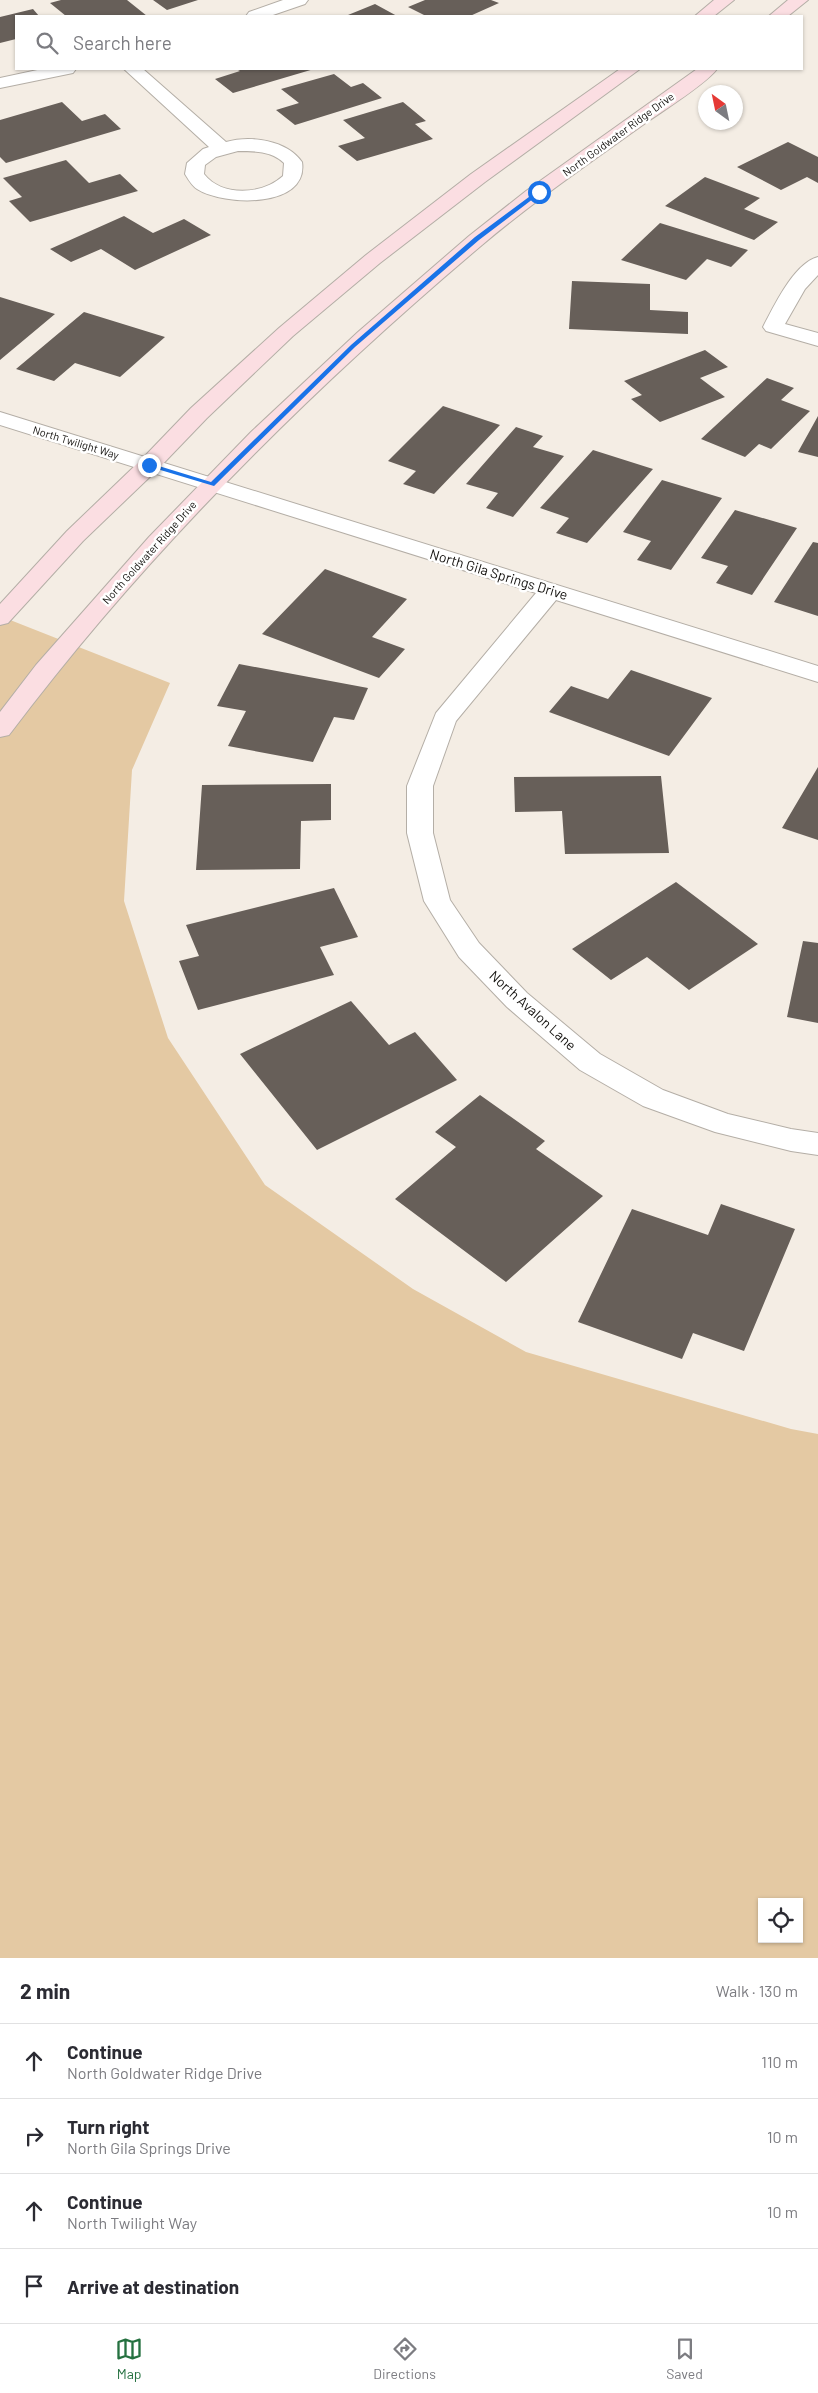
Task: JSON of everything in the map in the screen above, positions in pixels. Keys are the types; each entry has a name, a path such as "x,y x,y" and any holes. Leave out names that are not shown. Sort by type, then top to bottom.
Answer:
{"street":[{"path":"258,15 299,0"},
{"path":"704,15 725,0"},
{"path":"778,15 799,0"},
{"path":"0,83 62,70"},
{"path":"134,70 221,148 254,145 282,152 291,160 295,167 293,176 286,184 259,194 242,196 212,191 200,185 194,177 194,169 198,161 208,153 221,148"},
{"path":"0,618 75,536 234,379 286,332 373,259 478,178 630,70"},
{"name":"North Goldwater Ridge Drive","path":"0,729 59,652 212,484 353,346 477,238 707,70"},
{"path":"818,263 796,286 774,327 818,340"},
{"name":"North Twilight Way","path":"0,418 181,474"},
{"name":"North Gila Springs Drive","path":"181,474 818,674"},
{"name":"North Avalon Lane","path":"551,590 445,719 420,786 420,833 437,901 469,950 517,1000 590,1062 653,1098 725,1124 791,1140 818,1144"}],"shaded area":[{"path":"0,616 170,683 132,770 124,901 168,1038 265,1185 413,1289 526,1352 791,1429 818,1434 818,1958 0,1958"}],"building":[{"path":"61,0 127,0 146,15 65,15 50,3"},
{"path":"153,0 198,0 167,10"},
{"path":"425,0 491,0 499,3 472,15 424,15 408,7"},
{"path":"375,4 395,15 348,15"},
{"path":"33,9 38,15 15,15 15,39 0,43 0,17"},
{"path":"238,70 311,70 233,93 215,79 240,71"},
{"path":"334,74 351,87 363,83 382,98 295,125 276,110 299,103 281,89"},
{"path":"62,102 82,121 105,114 121,129 6,163 0,157 0,120"},
{"path":"403,102 426,121 415,124 433,139 357,161 338,146 365,138 343,120"},
{"path":"788,142 818,157 818,183 807,177 781,190 737,167"},
{"path":"66,160 89,183 120,174 138,191 30,222 9,201 22,197 3,178"},
{"path":"705,177 760,198 744,209 778,222 754,240 665,206"},
{"path":"124,216 153,233 184,219 211,235 135,270 101,249 71,262 50,249"},
{"path":"660,223 748,250 731,267 707,259 686,280 621,260"},
{"path":"572,281 650,284 650,310 688,312 688,334 569,329"},
{"path":"0,297 55,314 0,360"},
{"path":"84,312 165,337 120,377 75,363 54,381 16,369"},
{"path":"705,350 728,367 700,378 725,397 660,422 631,399 642,395 624,381"},
{"path":"767,378 794,388 781,400 810,411 771,449 759,444 745,457 701,439"},
{"path":"443,406 500,425 434,494 403,484 416,471 388,461"},
{"path":"818,416 818,457 798,452"},
{"path":"516,427 543,436 533,447 564,456 513,517 486,508 498,493 466,484"},
{"path":"593,450 653,469 587,543 556,533 569,518 540,508"},
{"path":"662,480 722,498 671,570 637,560 651,541 623,532"},
{"path":"735,510 797,528 752,595 716,583 728,566 701,558"},
{"path":"813,542 818,543 818,616 774,602"},
{"path":"325,569 407,599 372,637 405,649 379,678 262,634"},
{"path":"239,664 368,688 354,720 334,717 313,762 228,746 246,711 217,706"},
{"path":"631,670 712,698 669,756 549,712 571,686 608,699"},
{"path":"818,767 818,840 782,828"},
{"path":"661,776 669,853 565,854 562,811 515,812 514,777"},
{"path":"331,784 331,820 301,821 300,869 196,870 202,785"},
{"path":"676,882 758,944 689,990 647,957 611,980 572,949"},
{"path":"334,888 358,937 320,947 334,975 198,1010 179,961 199,956 186,925"},
{"path":"803,941 818,943 818,1023 787,1017"},
{"path":"351,1001 389,1045 415,1032 457,1080 317,1150 240,1054"},
{"path":"480,1095 545,1141 536,1149 603,1196 506,1282 395,1199 456,1147 435,1132"},
{"path":"721,1204 795,1229 744,1351 693,1333 682,1359 578,1322 632,1209 708,1235"}],"route":[{"path":"149,465 212,484 280,415 353,346 477,238 539,192"}]}
